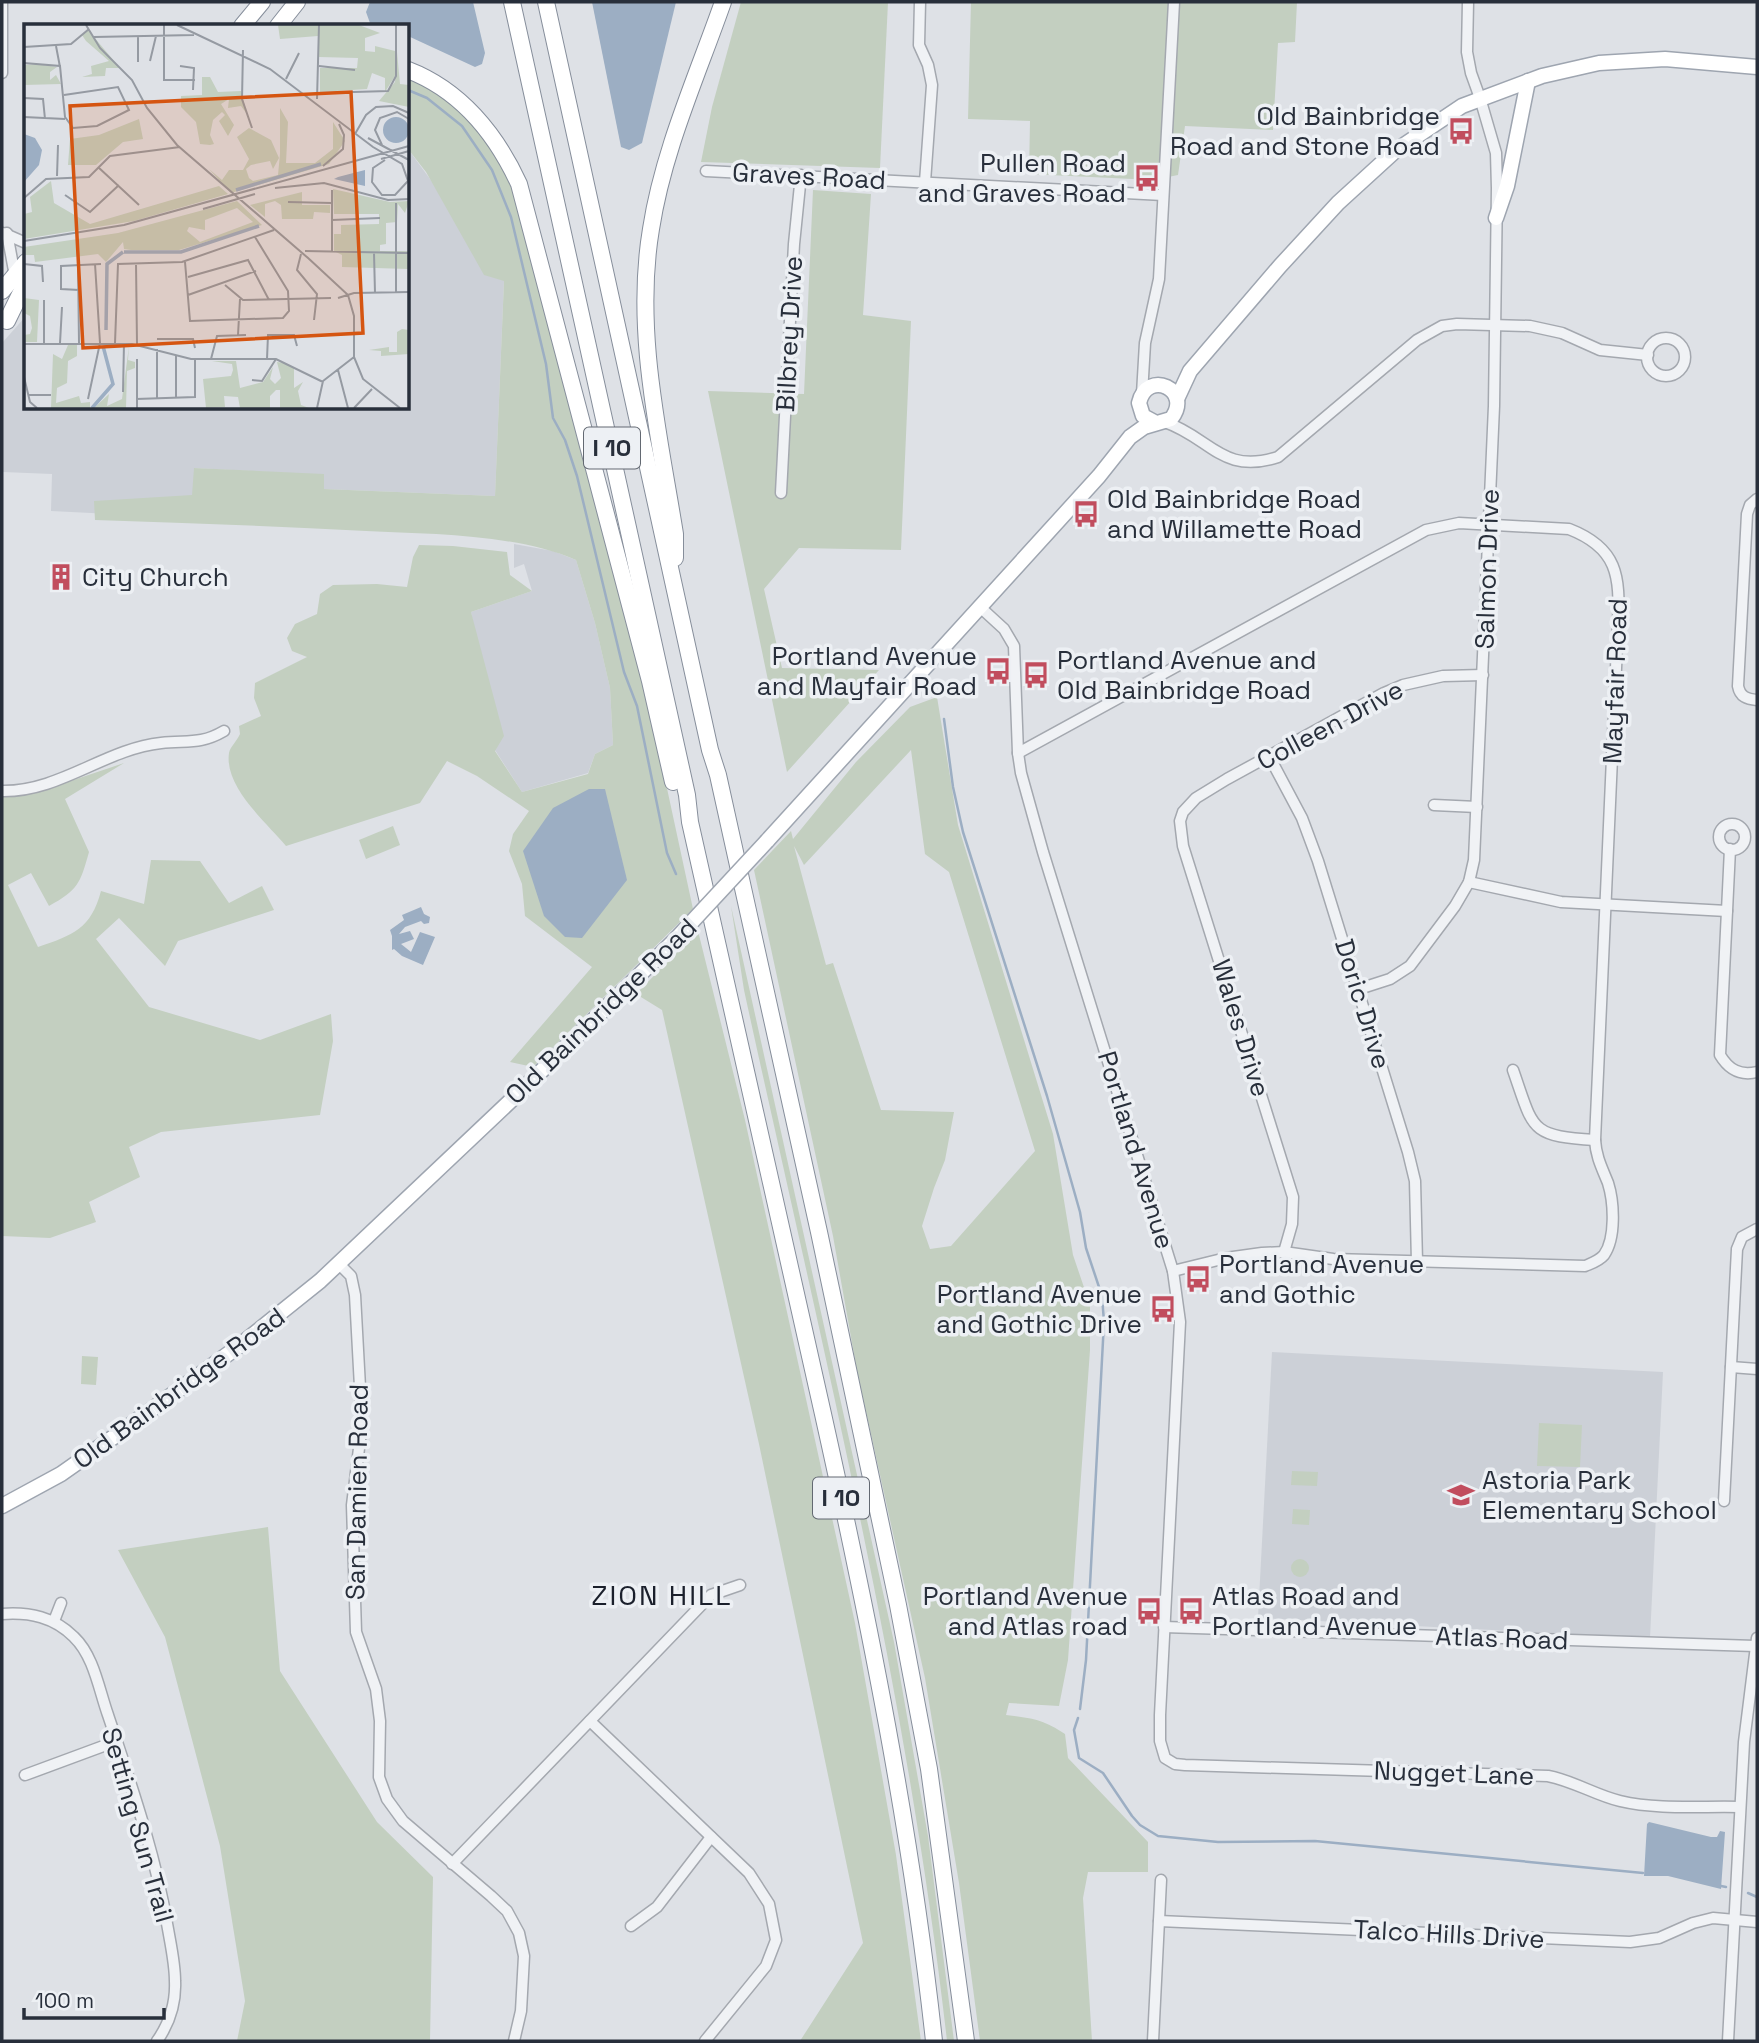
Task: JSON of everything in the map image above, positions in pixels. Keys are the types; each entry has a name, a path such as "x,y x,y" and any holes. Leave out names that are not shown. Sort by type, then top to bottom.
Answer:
{"highway":[{"path":"244,24 262,2"},
{"path":"280,24 297,2"},
{"name":"I 10","path":"512,2 881,1684 909,1850 934,2041"},
{"name":"I 10","path":"546,2 819,1232 898,1605 929,1769 966,2041"},
{"path":"675,588 675,534 647,355 646,270 650,230 666,165 723,2"},
{"path":"410,71 439,86 479,119 503,152 519,184 640,641 676,797 690,822"},
{"path":"2,291 21,279"},
{"path":"4,324 21,279"},
{"path":"4,324 24,305"}],"main road":[{"path":"1190,371 1161,385 1148,387 1139,403 1147,420 1160,423 1171,419 1190,371 1315,227 1366,175 1419,133 1462,106 1568,69 1630,60 1757,67"},
{"path":"1496,218 1507,186 1528,81"},
{"path":"1161,385 1172,391 1177,403"},
{"name":"Old Bainbridge Road","path":"2,1506 61,1474 125,1429 278,1317 339,1264 676,939 1099,477 1130,437 1141,412"},
{"name":"Old Bainbridge Road","path":"1130,437 1144,427 1160,423"}],"street":[{"path":"2,2 2,73"},
{"path":"920,2 919,45 928,65 932,85 925,182"},
{"path":"1142,394 1143,358 1157,294 1174,2"},
{"name":"Salmon Drive","path":"1359,989 1390,979 1410,967 1455,906 1469,882 1474,860 1489,525 1495,325 1496,153 1467,52 1468,2"},
{"name":"Graves Road","path":"706,171 1163,195"},
{"name":"Bilbrey Drive","path":"781,493 794,244 801,175"},
{"path":"4,233 24,242"},
{"path":"4,233 21,279"},
{"path":"1160,423 1190,432 1221,455 1233,460 1257,462 1278,457 1417,340 1442,326 1495,325 1547,329 1601,350 1648,355"},
{"path":"1143,358 1145,370 1161,385"},
{"path":"1177,403 1190,432"},
{"path":"1757,499 1750,505 1747,514 1738,686 1745,697 1757,700"},
{"name":"Mayfair Road","path":"1018,753 1413,536 1445,525 1459,523 1558,528 1577,532 1594,541 1609,557 1617,576 1619,591 1595,1140 1596,1153 1611,1199 1611,1237 1600,1258 1585,1266 1417,1262"},
{"name":"Portland Avenue","path":"980,607 1004,629 1014,646 1018,753 1043,852 1173,1271 1181,1322 1164,1627 1160,1741 1164,1758"},
{"name":"Colleen Drive","path":"1187,806 1196,798 1269,756 1404,684 1443,676 1483,675"},
{"path":"2,791 49,785 131,750 161,743 200,742 224,731"},
{"name":"Doric Drive","path":"1269,756 1302,818 1359,989 1415,1181 1417,1262"},
{"path":"1434,805 1477,807"},
{"name":"Wales Drive","path":"1187,806 1180,821 1183,846 1293,1197 1292,1224 1284,1252"},
{"path":"1730,849 1720,1055 1726,1065 1734,1070 1744,1074 1757,1072"},
{"path":"1469,882 1561,902 1727,911"},
{"path":"1513,1070 1533,1123 1542,1131 1563,1138 1595,1140"},
{"path":"1724,1501 1737,1249 1742,1237 1757,1228"},
{"path":"1173,1271 1226,1258 1284,1252 1333,1259 1417,1262"},
{"name":"San Damien Road","path":"339,1264 351,1276 355,1295 362,1424 352,1497 356,1632 376,1689 380,1721 379,1777 387,1799 403,1821 507,1911 519,1933 524,1956 521,2011 514,2041"},
{"path":"1731,1367 1757,1369"},
{"path":"452,1864 711,1595 740,1585"},
{"path":"2,1614 30,1614 54,1621 61,1603"},
{"name":"Setting Sun Trail","path":"54,1621 75,1638 89,1658 155,1869 176,1979 173,2007 157,2041"},
{"name":"Atlas Road","path":"1164,1627 1756,1642"},
{"path":"1728,2041 1744,1742 1756,1642"},
{"path":"590,1721 749,1873 769,1904 776,1940 766,1966 705,2041"},
{"path":"25,1776 117,1741"},
{"path":"1744,1742 1757,1743"},
{"name":"Nugget Lane","path":"1164,1758 1175,1764 1185,1765 1548,1776 1574,1782 1600,1795 1629,1803 1740,1807"},
{"path":"631,1926 657,1907 711,1837"},
{"path":"1153,2041 1161,1880"},
{"name":"Talco Hills Drive","path":"1159,1922 1630,1942 1659,1938 1702,1920 1734,1919 1757,1922"}],"shaded area":[{"path":"410,152 504,280 495,496 324,489 324,475 195,468 191,518 51,511 52,474 3,472 2,486 2,343 24,318 24,410 410,410"},
{"path":"514,544 553,551 576,560 595,623 610,688 613,745 595,754 588,773 522,792 495,750 471,612 532,591 524,564 514,568"},
{"name":"Astoria Park Elementary School","path":"1272,1352 1663,1372 1650,1638 1258,1618"}],"green space":[{"path":"741,2 888,2 880,168 701,162 712,107"},
{"path":"971,2 1297,2 1295,42 1278,43 1273,130 1185,126 1178,175 1153,180 1029,174 1030,121 968,119"},
{"path":"410,75 463,108 508,168 629,612 693,909 533,1067 510,1062 592,967 525,916 522,884 509,851 513,834 529,811 477,776 447,761 420,803 286,846 240,791 229,766 229,753 240,734 239,726 261,716 254,698 255,683 307,657 292,651 287,638 295,624 317,614 320,594 333,585 377,584 407,587 413,557 419,545 453,546 507,552 510,575 532,591 471,612 504,736 495,751 522,792 588,774 595,754 613,745 610,688 595,623 576,560 527,545 473,537 95,520 94,501 192,495 194,468 324,474 324,489 495,496 504,281 484,275 426,172 410,152"},
{"path":"813,190 871,194 863,315 911,321 901,550 799,548 764,589 782,668 879,670 787,772 708,391 804,394"},
{"path":"937,697 958,825 1053,1134 1073,1255 1090,1305 1090,1350 1068,1660 1059,1706 1009,1703 1006,1715 1037,1720 1065,1734 1068,1758 1148,1842 1148,1872 1088,1872 1083,1898 1092,2041 980,2041 959,1883 925,1678 857,1371 833,1236 754,870 791,831 793,839 856,762 910,707","holes":["911,750 925,854 949,872 1035,1151 951,1246 930,1249 922,1226 945,1160 954,1112 881,1110 833,963 826,965 794,846 804,865"]},
{"path":"124,763 65,799 89,852 80,879 72,890 49,906 31,873 8,885 38,947 79,929 92,914 101,891 144,904 151,860 200,861 229,903 262,886 274,910 178,941 165,966 119,918 96,939 149,1007 260,1040 331,1014 333,1041 320,1115 161,1132 129,1147 140,1177 89,1202 96,1222 50,1238 2,1236 2,795 38,792"},
{"path":"393,826 400,845 366,859 359,840"},
{"path":"731,906 894,1642 928,1836 954,2041 947,2041 930,1908 885,1644 831,1382 744,990"},
{"path":"698,931 745,1120 855,1623 896,1855 921,2041 800,2041 863,1943 759,1444 662,1010 636,994"},
{"path":"82,1356 98,1357 96,1385 81,1384"},
{"path":"1539,1423 1582,1425 1580,1467 1537,1466"},
{"path":"1292,1471 1318,1472 1317,1486 1291,1485"},
{"path":"1293,1509 1310,1510 1309,1525 1292,1524"},
{"path":"268,1527 280,1671 377,1822 433,1877 430,2041 237,2041 245,2001 220,1846 165,1637 118,1550"},
{"path":"1300,1559 1306,1562 1309,1568 1306,1574 1300,1577 1294,1574 1291,1568 1294,1562"}],"water":[{"path":"370,2 473,2 485,53 482,64 475,67 410,37 410,24 370,23 366,12"},
{"path":"592,2 676,2 642,143 629,150 621,147"},
{"path":"589,789 605,789 627,880 582,938 565,937 544,916 523,851 553,808"},
{"path":"421,907 424,914 430,917 429,923 424,924 421,921 405,927 399,934 410,931 414,939 401,944 411,952 420,932 435,937 423,965 392,950 390,930 404,920 402,915"},
{"path":"1649,1822 1711,1837 1717,1837 1720,1831 1725,1832 1721,1889 1668,1876 1644,1876"}],"waterway":[{"path":"410,91 427,98 462,126 492,170 511,217 546,364 553,418 565,440 577,476 624,672 637,706 667,853 676,874"},
{"path":"944,719 953,787 963,832 1047,1096 1080,1212 1086,1248 1102,1296 1104,1322 1086,1660 1080,1709"},
{"path":"1078,1718 1074,1730 1079,1758 1103,1773 1132,1816 1140,1825 1158,1836 1218,1842 1315,1841 1643,1873"},
{"path":"1721,1886 1726,1887"},
{"path":"1748,1893 1757,1897"}],"place":[{"name":"Old Bainbridge Road and Stone Road","path":"1461,131"},
{"name":"Pullen Road and Graves Road","path":"1147,178"},
{"name":"Old Bainbridge Road and Willamette Road","path":"1086,514"},
{"name":"City Church","path":"61,577"},
{"name":"Portland Avenue and Mayfair Road","path":"998,671"},
{"name":"Portland Avenue and Old Bainbridge Road","path":"1036,675"},
{"name":"Portland Avenue and Gothic","path":"1198,1279"},
{"name":"Portland Avenue and Gothic Drive","path":"1163,1309"},
{"name":"Astoria Park Elementary School","path":"1461,1495"},
{"name":"Portland Avenue and Atlas road","path":"1149,1611"},
{"name":"Atlas Road and Portland Avenue","path":"1191,1611"}],"district":[{"name":"ZION HILL","path":"662,1595"}]}
